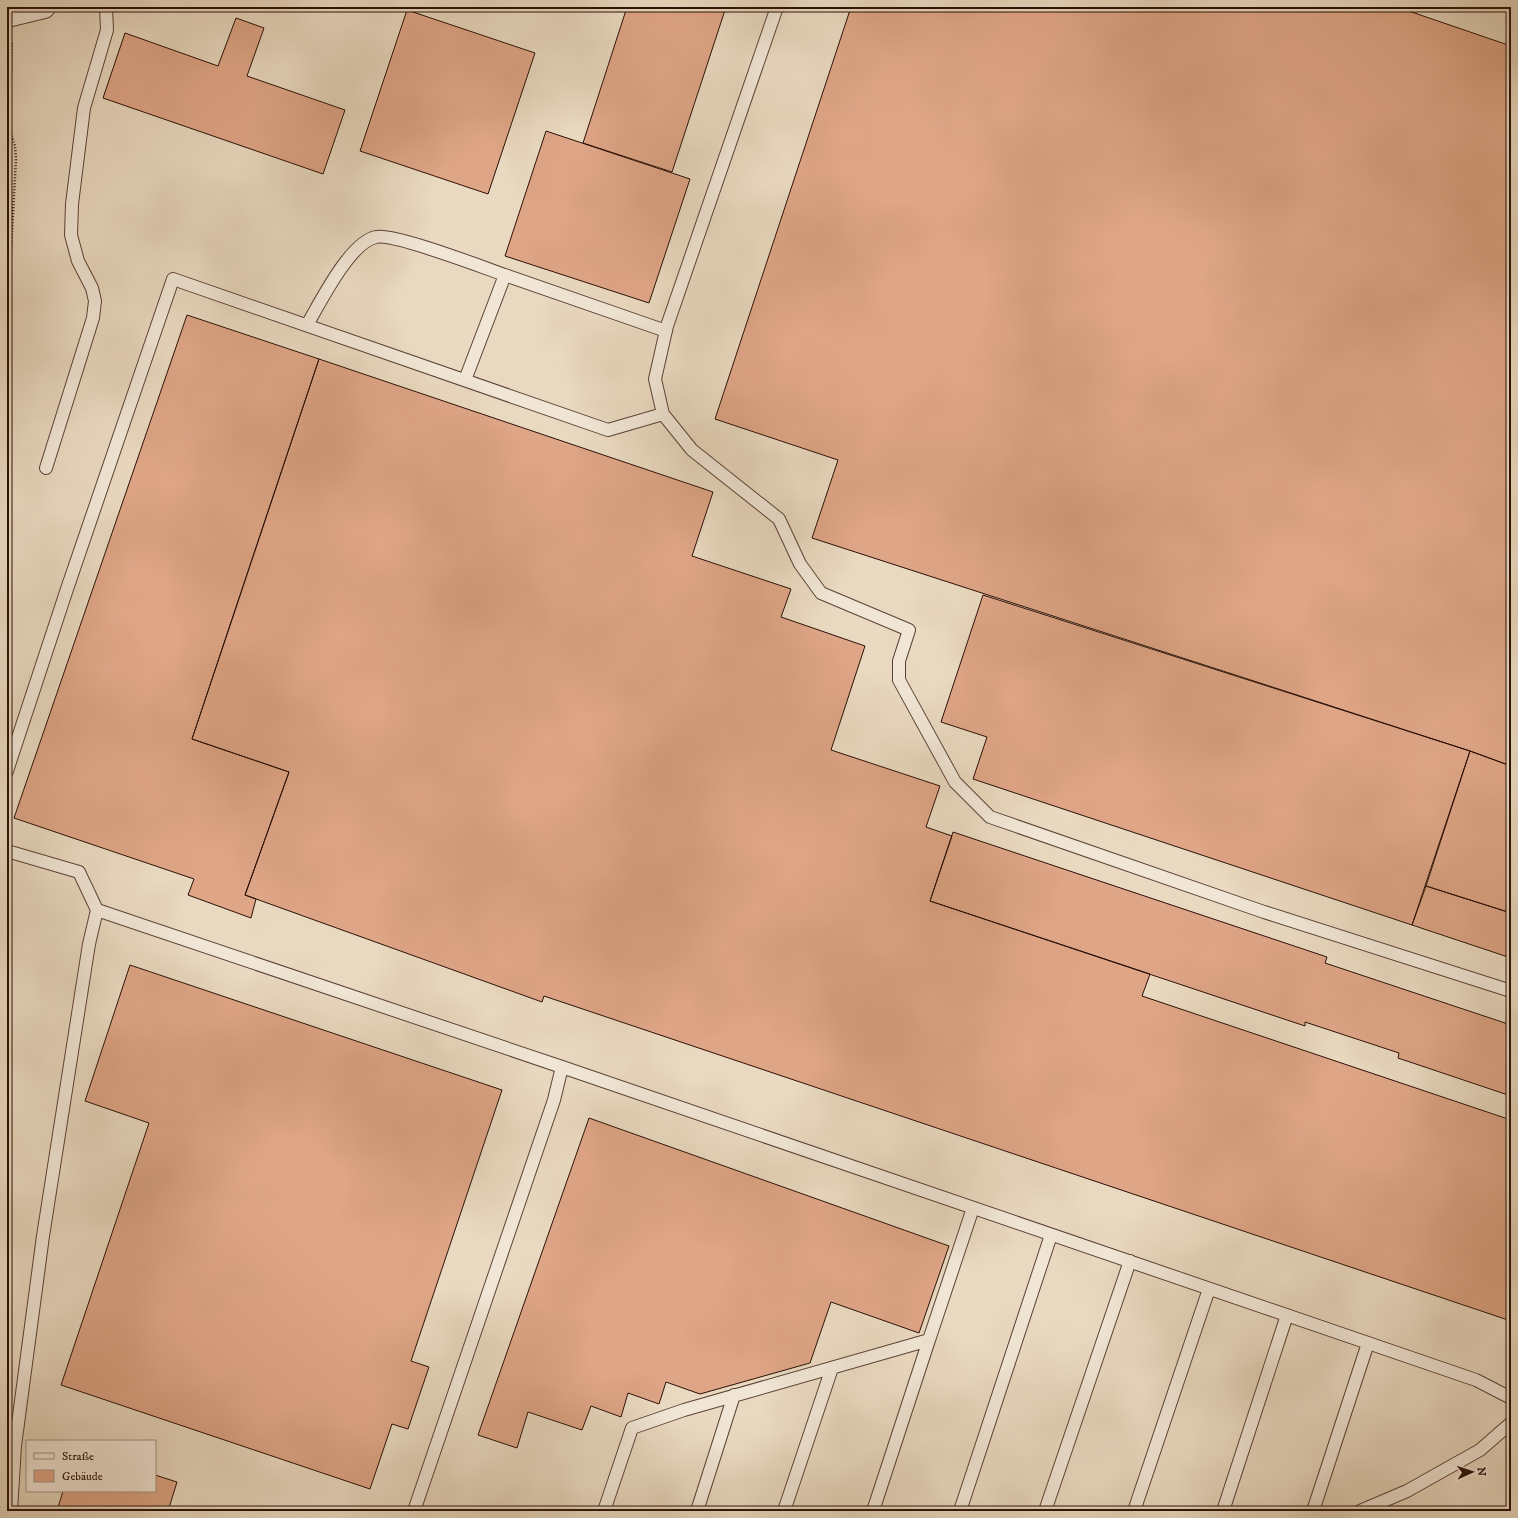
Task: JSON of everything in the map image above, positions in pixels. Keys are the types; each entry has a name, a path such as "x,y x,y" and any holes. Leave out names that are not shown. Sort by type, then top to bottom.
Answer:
{"street":[{"path":"7,16 44,7"}],"lane":[{"path":"46,468 93,318 95,301 92,288 78,261 71,235 72,204 84,108 107,30 106,7"},
{"path":"777,7 666,331 655,379 663,414 692,450 779,519 800,564 821,593 910,630 899,662 899,680 955,782 990,817 1264,912 1511,990"},
{"path":"307,325 342,265 360,246 376,236 398,239 666,331"},
{"path":"465,380 505,275"},
{"path":"7,771 67,589 173,279 608,430 663,414"},
{"path":"7,851 79,872 97,910 89,944 43,1236 15,1446 11,1511"},
{"path":"97,910 562,1067 1476,1380 1511,1398"},
{"path":"414,1511 554,1100 562,1067"},
{"path":"873,1511 973,1208"},
{"path":"960,1511 1051,1234"},
{"path":"1045,1511 1130,1261"},
{"path":"1134,1511 1209,1289"},
{"path":"1223,1511 1287,1316"},
{"path":"604,1511 632,1428 734,1395 929,1340"},
{"path":"1313,1511 1368,1343"},
{"path":"784,1511 832,1368"},
{"path":"697,1511 734,1395"},
{"path":"1360,1511 1408,1491 1480,1450 1511,1423"}],"path":[{"path":"7,324 16,158 15,146 9,128 9,72 12,37"},
{"path":"7,206 14,206"}],"building":[{"path":"627,7 726,7 672,172 583,143"},
{"path":"851,7 1397,7 1511,46 1511,766 1470,751 812,538 838,460 715,419"},
{"path":"407,10 535,53 488,194 360,151"},
{"path":"236,18 264,28 247,76 345,110 323,174 103,98 125,33 218,66"},
{"path":"546,131 690,179 649,303 505,256"},
{"path":"187,315 319,359 192,739 289,772 245,895 256,899 251,918 188,895 194,879 14,818"},
{"path":"319,359 713,492 692,556 791,589 781,617 865,646 831,750 940,786 926,827 952,836 930,901 1150,974 1142,996 1511,1120 1511,1321 544,996 542,1002 245,895 289,772 192,739"},
{"path":"983,595 1470,751 1412,925 973,779 987,737 941,722"},
{"path":"1470,751 1511,766 1511,913 1426,886"},
{"path":"953,832 1327,957 1325,963 1511,1025 1511,1096 1398,1058 1399,1053 1305,1022 1305,1026 930,901"},
{"path":"1426,886 1511,913 1511,958 1412,925"},
{"path":"130,965 502,1090 411,1361 429,1367 408,1429 392,1424 370,1489 61,1385 149,1123 85,1101"},
{"path":"589,1118 949,1246 919,1333 831,1302 810,1363 700,1394 666,1382 659,1404 628,1393 621,1417 591,1406 582,1430 528,1412 517,1448 478,1435"},
{"path":"156,1475 177,1482 168,1511 57,1511 63,1492 156,1492"}]}
